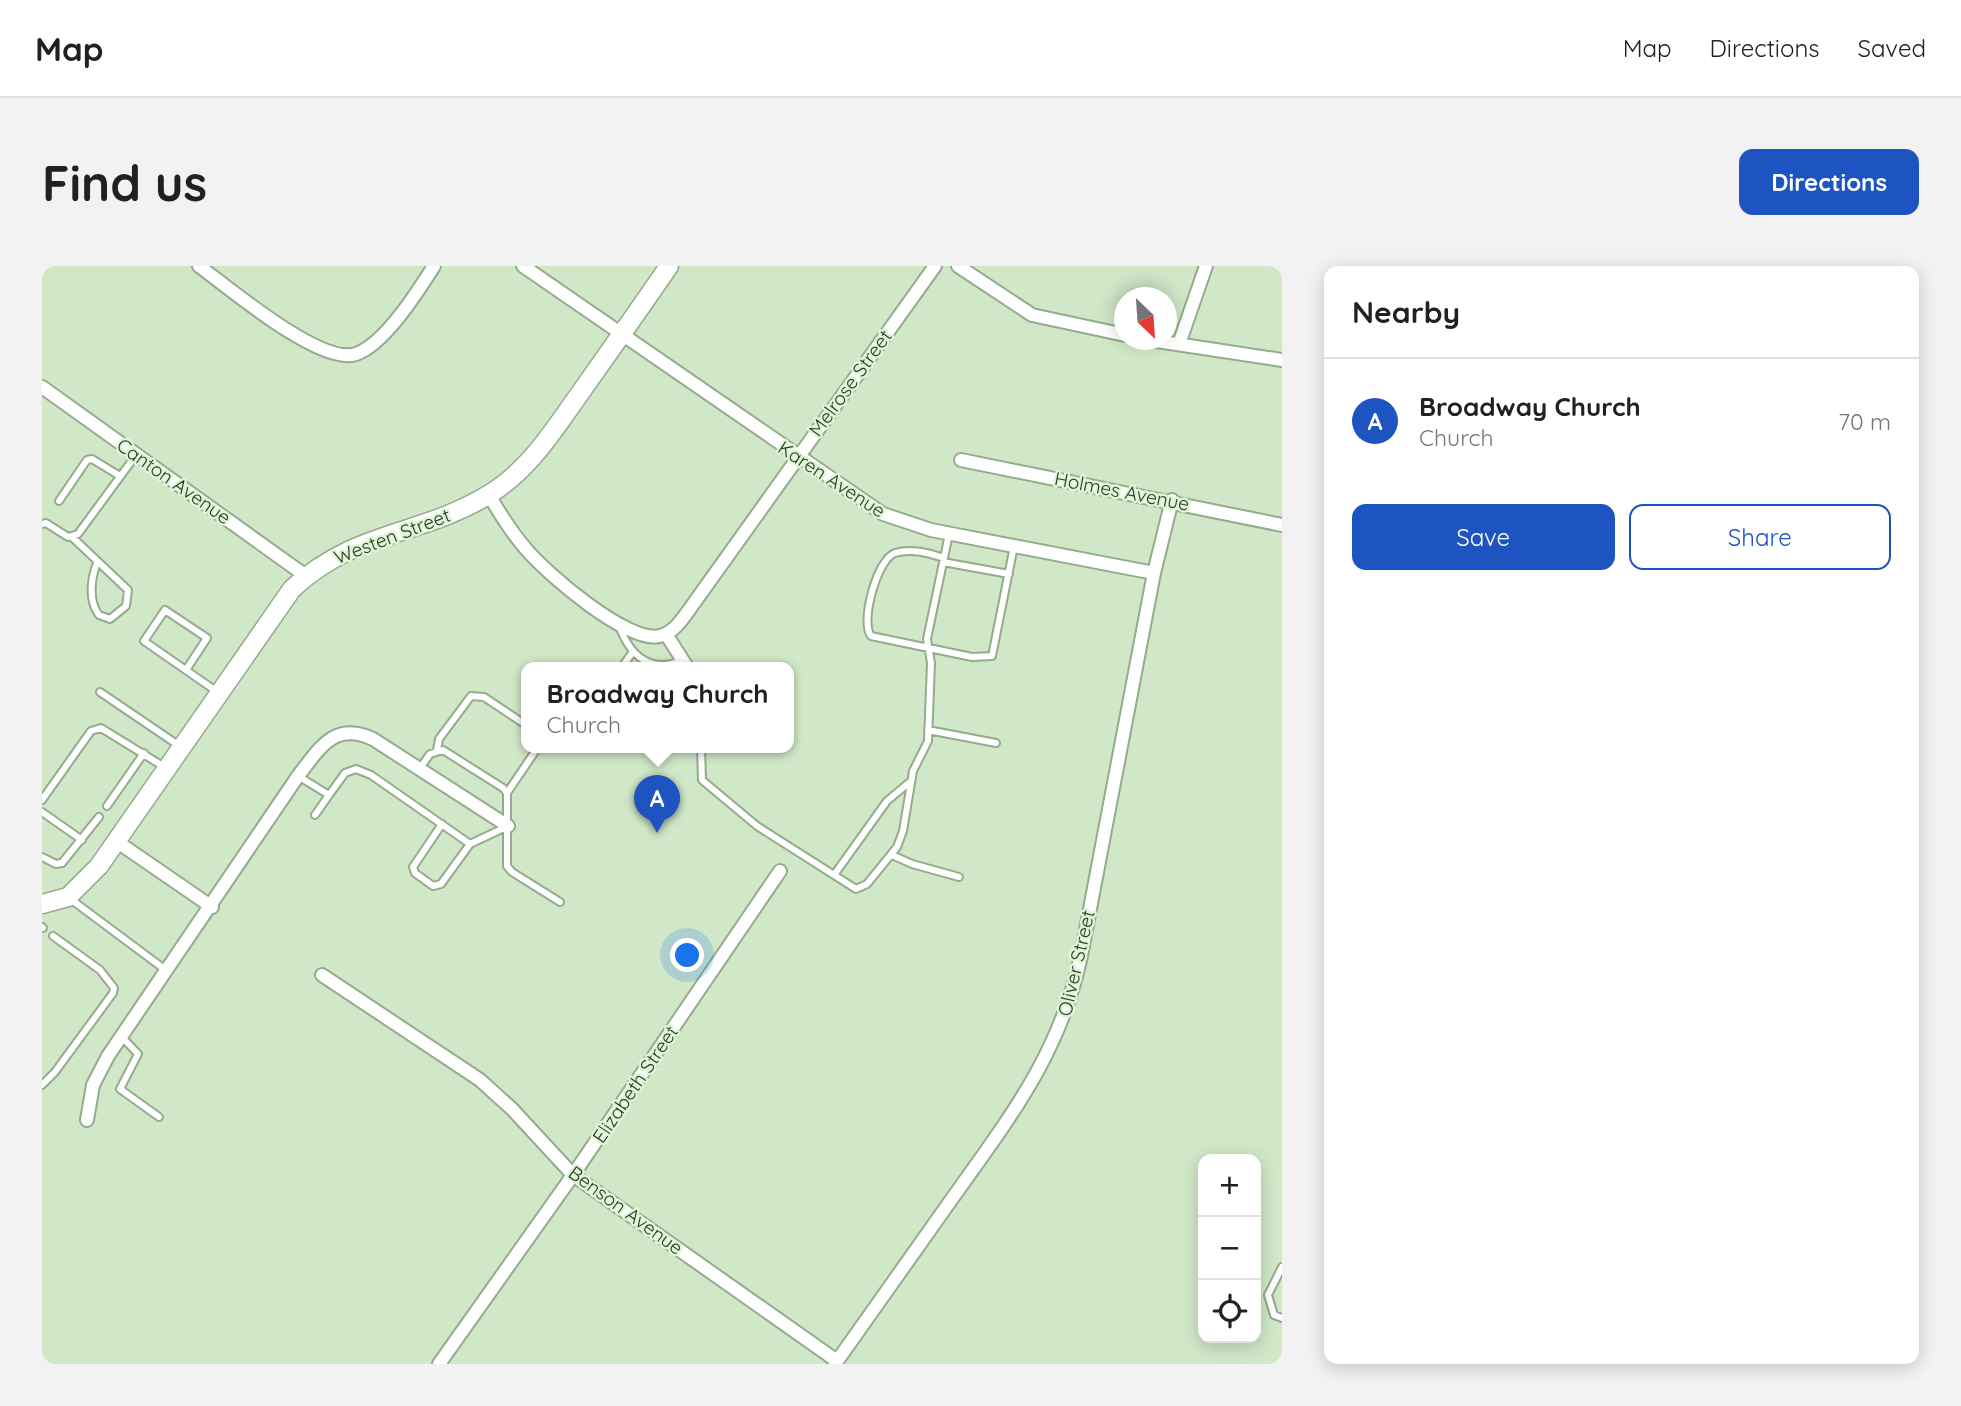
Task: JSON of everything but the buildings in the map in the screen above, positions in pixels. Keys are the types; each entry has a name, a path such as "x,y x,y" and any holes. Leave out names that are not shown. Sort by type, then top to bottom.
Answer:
{"street":[{"path":"199,266 294,335 332,353 347,356 370,346 391,324 434,266"},
{"name":"Karen Avenue","path":"523,266 883,514 949,534 1154,573"},
{"name":"Westen Street","path":"73,892 116,841 292,589 306,576 349,548 456,511 489,495 526,466 669,266"},
{"name":"Melrose Street","path":"666,634 694,603 935,266"},
{"path":"958,266 1032,315 1114,333"},
{"path":"1206,266 1179,344 1282,360"},
{"name":"Canton Avenue","path":"42,387 306,576"},
{"name":"Holmes Avenue","path":"961,460 1172,500 1282,525"},
{"path":"489,495 527,551 559,581 618,623 643,635 666,634 684,662"},
{"name":"Oliver Street","path":"836,1362 1014,1110 1051,1051 1065,1016 1081,956 1154,573 1172,500"},
{"path":"87,1121 93,1085 121,1036 212,907 298,776 328,740 350,732 373,739 508,826"},
{"path":"116,841 212,907"},
{"name":"Elizabeth Street","path":"439,1364 573,1175 780,871"},
{"path":"42,892 73,892"},
{"path":"42,904 73,892"},
{"name":"Benson Avenue","path":"322,975 480,1080 512,1109 573,1175 836,1362"}],"lane":[{"path":"72,537 136,455"},
{"path":"59,501 87,460 92,459 120,476"},
{"path":"42,524 72,537 128,590 126,606 110,619 99,615 93,601 92,580 97,563"},
{"path":"701,753 701,774 707,787 757,826 834,875 860,888 892,855 903,831 911,781 928,741 929,629 949,534"},
{"path":"1009,574 915,552 895,553 884,561 879,569 866,624 871,636 972,657 992,656 1009,574 1014,546"},
{"path":"186,670 207,638 165,610 144,641 219,693"},
{"path":"618,623 632,653 644,662"},
{"path":"626,662 632,653"},
{"path":"100,692 182,748"},
{"path":"420,768 437,750 439,739 471,696 484,697 521,722"},
{"path":"42,800 91,731 101,728 167,769"},
{"path":"928,730 996,743"},
{"path":"437,750 443,750 507,793"},
{"path":"107,806 144,753"},
{"path":"534,753 507,793 507,866 512,872 560,902"},
{"path":"316,815 345,773 356,769 371,775 470,844"},
{"path":"298,776 329,794"},
{"path":"834,875 887,801 911,781"},
{"path":"42,812 82,840"},
{"path":"42,857 56,864 62,863 99,817"},
{"path":"442,824 413,867 415,873 433,886 441,884 470,844 508,826"},
{"path":"892,855 912,864 959,877"},
{"path":"73,892 167,971"},
{"path":"43,1082 113,993 114,988 100,970 53,936"},
{"path":"121,1036 138,1054 120,1089 159,1117"},
{"path":"1282,1267 1268,1295 1274,1315 1282,1318"}],"place":[{"name":"Broadway Church","path":"657,833"}]}
